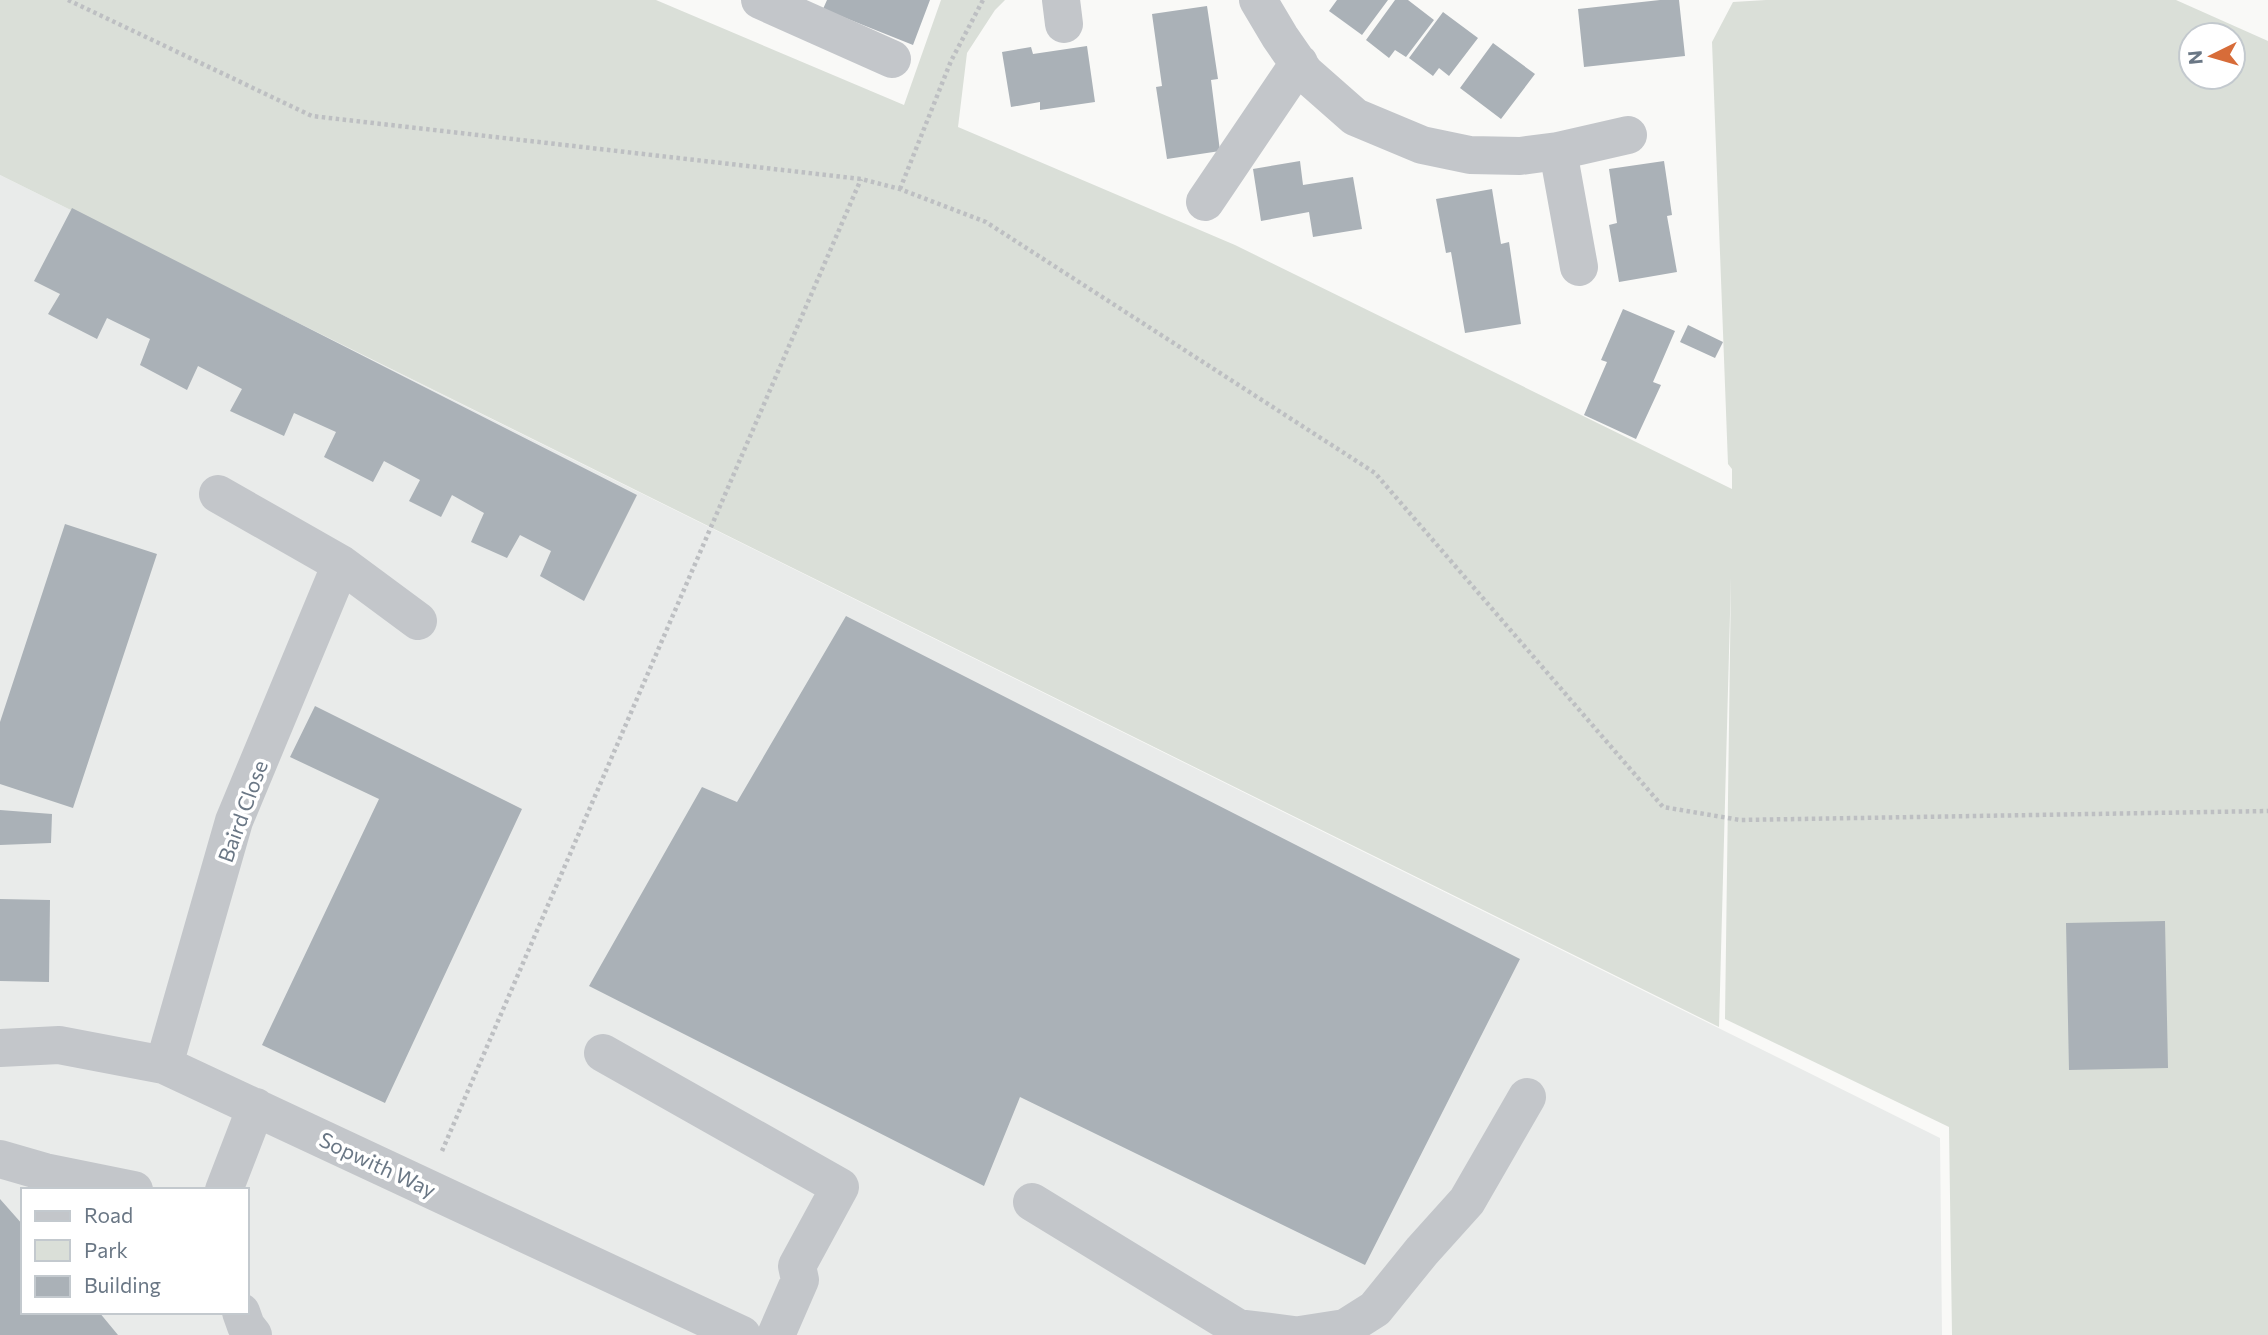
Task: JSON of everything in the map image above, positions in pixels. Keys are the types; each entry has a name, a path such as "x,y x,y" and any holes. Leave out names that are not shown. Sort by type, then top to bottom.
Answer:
{"street":[{"path":"760,0 892,59"},
{"path":"1258,0 1305,73 1355,117 1422,145 1470,155 1520,156 1559,151 1628,135"},
{"path":"1205,202 1299,63"},
{"path":"1559,151 1579,267"},
{"path":"218,494 341,564 418,621"},
{"name":"Baird Close","path":"164,1065 234,821 341,564"},
{"name":"Sopwith Way","path":"0,1048 59,1045 164,1065 752,1335"},
{"path":"603,1053 840,1187 797,1266 785,1271 752,1335"},
{"path":"1300,1335 1345,1328 1375,1309 1467,1201 1527,1097"},
{"path":"225,1188 256,1107"},
{"path":"0,1159 45,1172 124,1188"},
{"path":"1032,1202 1238,1332 1294,1335"},
{"path":"242,1314 253,1335"}],"path":[{"path":"68,0 312,116 861,179 901,189 986,222 1375,473 1662,807 1740,820 2268,811"},
{"path":"901,189 951,61 983,0"},
{"path":"426,1187 861,179"}],"shaded area":[{"path":"0,175 1940,1138 1942,1335 0,1335"}],"green space":[{"path":"0,0 656,0 904,105 941,0 1005,0 995,10 967,53 958,127 1235,245 1732,489 1732,469 1728,464 1712,42 1733,2 2176,0 2223,21 2177,21 2177,91 2247,91 2247,32 2268,41 2268,1335 1952,1335 1949,1127 1725,1019 1731,577 1719,1027 0,175"}],"building":[{"path":"827,0 930,0 913,45 823,9"},
{"path":"1337,0 1388,0 1362,35 1329,11"},
{"path":"1395,0 1408,0 1434,20 1406,57 1395,50 1389,58 1366,40"},
{"path":"1679,0 1685,56 1584,67 1578,9"},
{"path":"1207,6 1218,79 1211,80 1220,151 1167,159 1156,87 1162,86 1152,14"},
{"path":"1443,12 1478,38 1449,76 1439,68 1433,76 1409,58"},
{"path":"1493,43 1535,74 1501,119 1460,88"},
{"path":"1087,46 1095,102 1040,110 1040,102 1011,107 1002,52 1031,47 1033,54"},
{"path":"1300,161 1303,185 1353,177 1362,229 1313,237 1309,212 1261,221 1253,169"},
{"path":"1664,161 1672,215 1667,216 1677,272 1619,282 1609,225 1617,223 1609,169"},
{"path":"1492,189 1501,244 1509,242 1521,324 1465,333 1451,252 1446,253 1436,199"},
{"path":"72,208 637,495 584,601 540,576 551,551 520,535 507,558 471,542 484,513 452,495 441,517 409,501 420,480 384,461 373,482 324,457 336,432 294,413 284,436 230,411 242,389 198,366 187,390 140,365 150,339 107,318 97,339 48,314 60,294 34,281"},
{"path":"1623,309 1675,331 1653,382 1661,385 1636,439 1584,415 1607,362 1601,360"},
{"path":"1688,325 1723,342 1715,358 1680,342"},
{"path":"65,524 157,554 73,808 0,784 0,722"},
{"path":"846,616 1520,959 1365,1265 1020,1097 984,1186 589,986 702,787 737,802"},
{"path":"315,706 522,809 385,1103 262,1045 379,799 290,757"},
{"path":"0,810 52,814 51,843 0,845"},
{"path":"0,899 50,900 49,982 0,981"},
{"path":"2165,921 2168,1068 2069,1070 2066,923"},
{"path":"0,1199 21,1223 21,1314 101,1314 118,1335 0,1335"}]}
